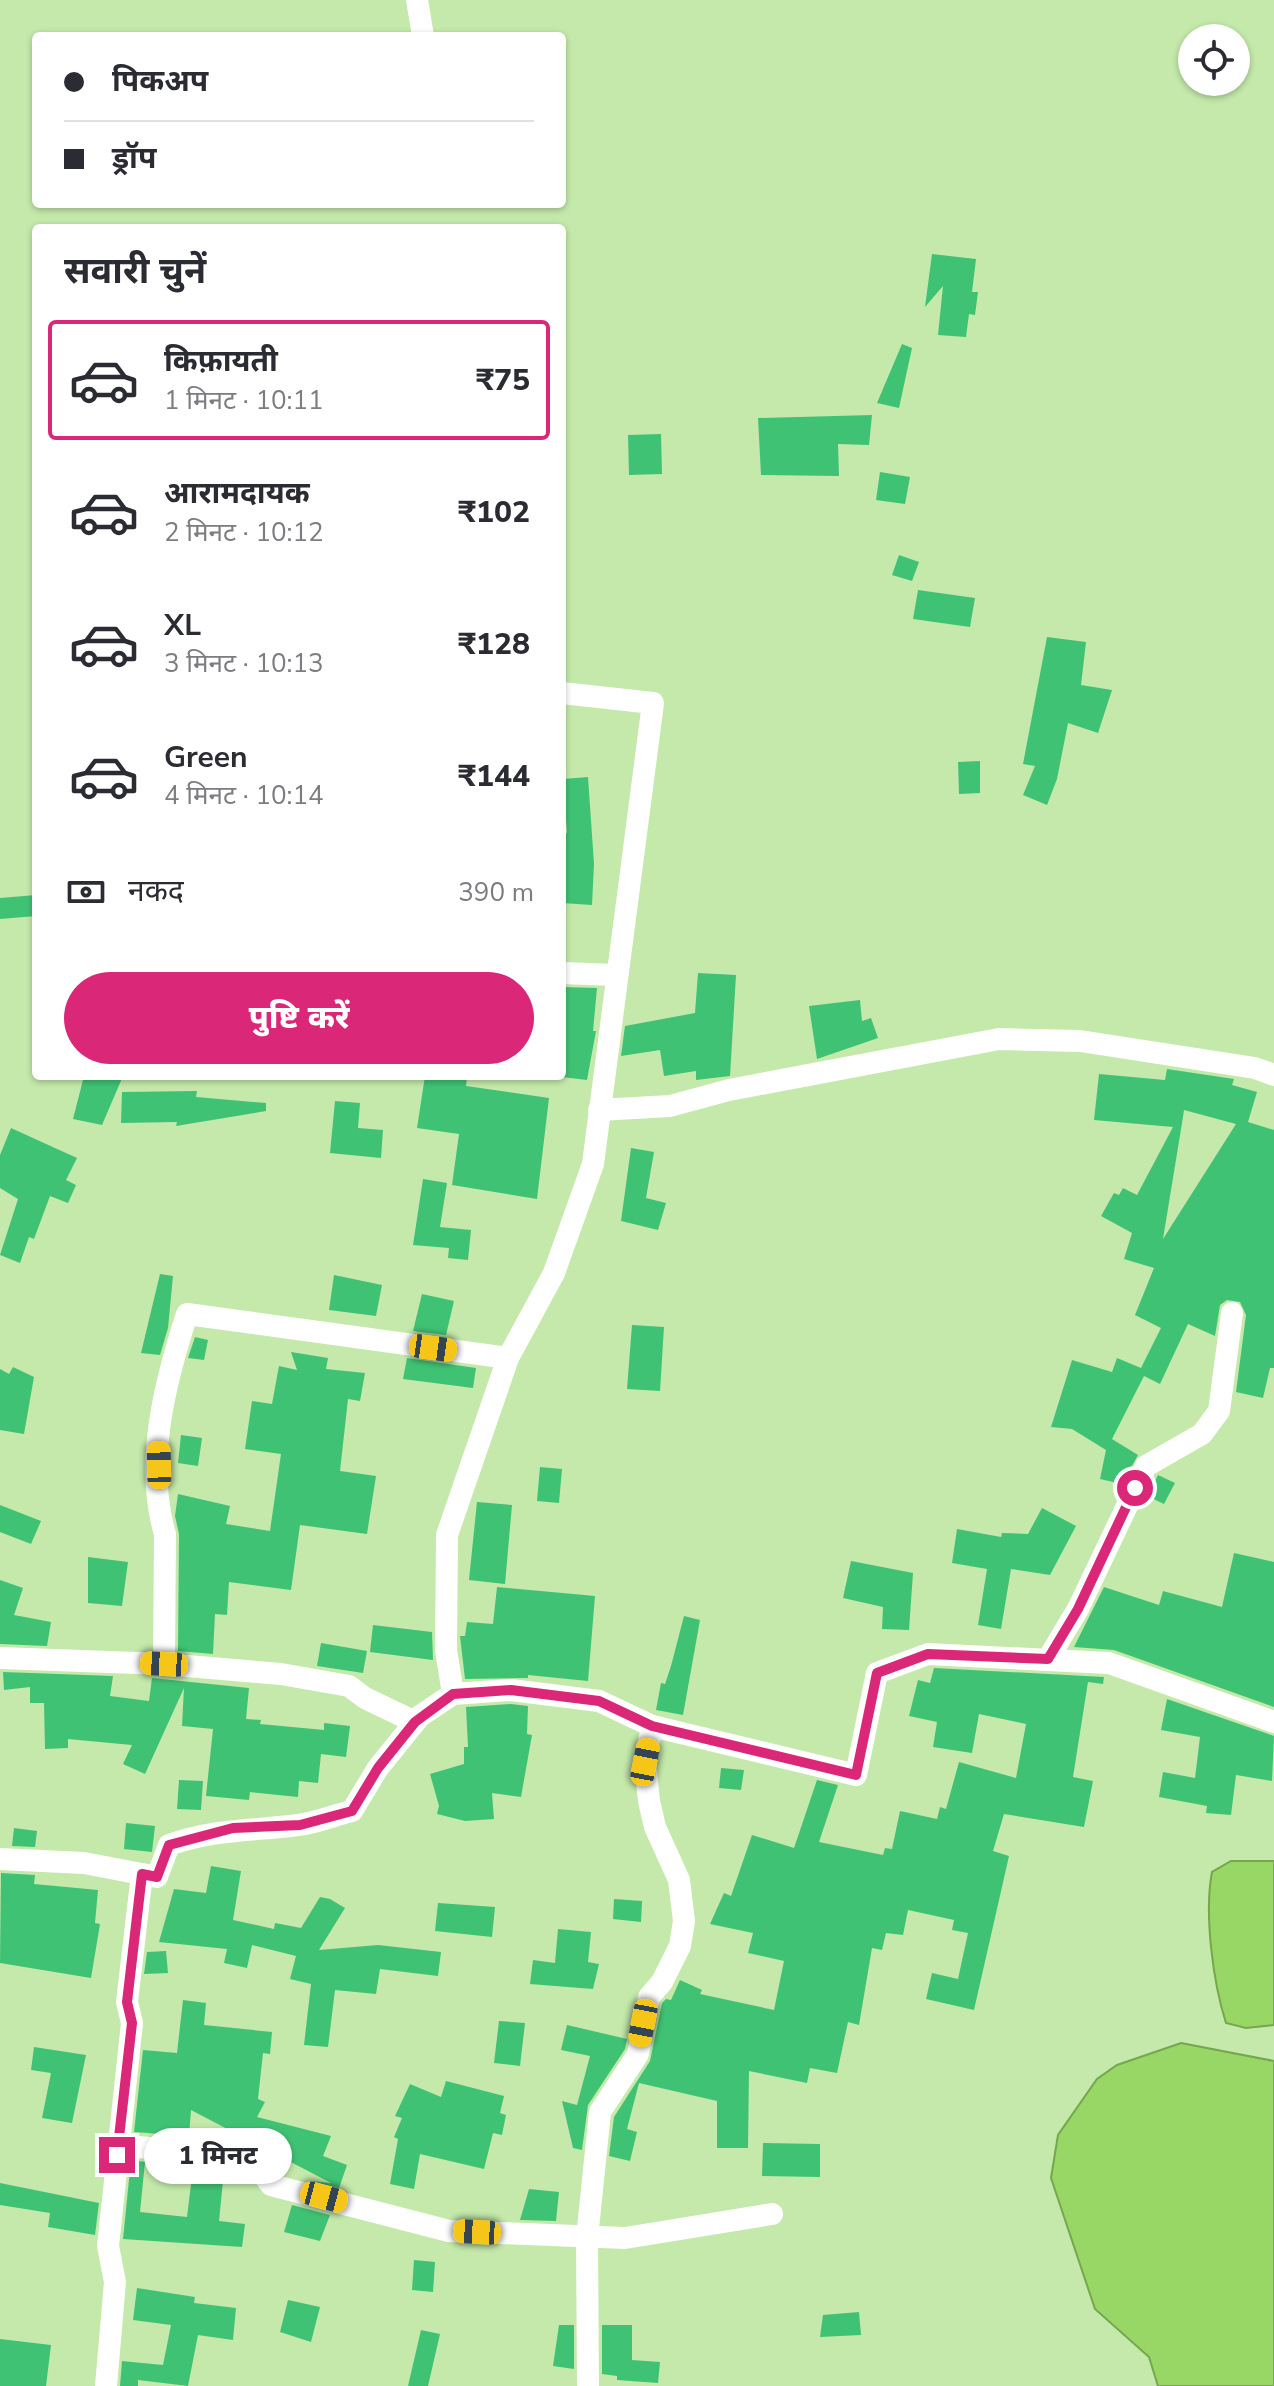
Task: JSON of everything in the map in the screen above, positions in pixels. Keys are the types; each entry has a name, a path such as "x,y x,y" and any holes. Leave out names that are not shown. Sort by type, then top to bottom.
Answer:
{"street":[{"path":"417,0 422,32"},
{"path":"453,1694 446,1650 447,1535 508,1358 559,1259 593,1164 653,703 566,693"},
{"path":"566,973 616,975"},
{"path":"599,1110 670,1106 729,1090 999,1039 1080,1041 1255,1068 1274,1075"},
{"path":"1048,1659 1078,1609 1146,1466 1202,1434 1219,1411 1232,1313"},
{"path":"164,1664 165,1534 159,1514 158,1440 167,1375 187,1314 508,1358"},
{"path":"0,1859 19,1863 84,1863 157,1877 169,1845 184,1839 233,1828 300,1825 352,1811 378,1768 415,1722 453,1694 511,1690 599,1701 652,1726 856,1775 877,1673 928,1654 1109,1663 1274,1722"},
{"path":"0,1658 164,1664 281,1674 349,1686 365,1698 415,1722"},
{"path":"588,2386 587,2238 600,2112 614,2096 638,2054 649,1997 662,1982 680,1946 684,1921 679,1880 655,1827 649,1801 645,1762 652,1726"},
{"path":"106,2386 115,2282 108,2246 132,2023 127,2002 142,1874"},
{"path":"118,2145 222,2155 257,2166 271,2185 449,2231 625,2238 772,2214"}],"shaded area":[{"path":"1231,1861 1274,1861 1274,2025 1246,2028 1226,2023 1221,2006 1211,1948 1210,1889 1212,1872"},
{"path":"1181,2043 1274,2061 1274,2386 1158,2386 1149,2357 1095,2309 1051,2178 1058,2135 1097,2079 1117,2065"}],"building":[{"path":"932,254 976,259 972,292 978,292 975,315 969,314 966,337 938,335 943,286 925,307"},
{"path":"902,344 912,348 899,408 877,403"},
{"path":"872,415 869,445 838,444 839,476 761,475 758,418"},
{"path":"661,434 662,474 629,475 628,435"},
{"path":"880,472 910,477 905,504 876,500"},
{"path":"899,555 919,562 912,581 892,575"},
{"path":"918,590 975,598 970,627 913,619"},
{"path":"1047,637 1086,642 1081,685 1112,690 1098,733 1068,723 1057,779 1047,805 1023,795 1035,766 1023,764"},
{"path":"980,761 980,793 959,794 958,762"},
{"path":"588,777 594,864 592,905 566,903 566,779"},
{"path":"32,895 32,916 0,919 0,898"},
{"path":"698,973 736,975 730,1076 696,1080 696,1071 664,1076 660,1050 621,1056 625,1026 695,1013"},
{"path":"566,987 597,988 593,1031 596,1031 587,1080 566,1077"},
{"path":"860,1000 862,1021 871,1018 878,1038 817,1059 809,1006"},
{"path":"1167,1069 1234,1079 1232,1085 1257,1092 1248,1122 1274,1130 1274,1368 1270,1368 1263,1398 1236,1392 1246,1315 1240,1302 1227,1300 1220,1305 1215,1336 1188,1324 1160,1384 1144,1376 1112,1439 1138,1455 1122,1484 1100,1479 1106,1450 1072,1429 1051,1427 1072,1360 1112,1372 1117,1358 1141,1368 1161,1328 1135,1315 1154,1268 1124,1259 1132,1233 1101,1216 1114,1193 1119,1195 1123,1188 1137,1195 1173,1127 1094,1120 1099,1074 1165,1080","holes":["1184,1110 1236,1124 1163,1239"]},
{"path":"83,1080 121,1080 102,1125 73,1119"},
{"path":"424,1080 467,1080 466,1086 549,1098 537,1199 452,1185 459,1134 417,1128"},
{"path":"197,1091 196,1097 266,1103 266,1111 176,1126 177,1122 121,1123 122,1092"},
{"path":"335,1101 360,1103 358,1128 383,1130 381,1158 330,1153"},
{"path":"11,1128 77,1158 66,1180 76,1185 68,1203 50,1196 34,1239 29,1237 20,1263 0,1255 18,1199 0,1188 0,1155"},
{"path":"631,1148 654,1152 646,1198 666,1203 658,1230 621,1221"},
{"path":"423,1179 447,1183 440,1227 471,1230 468,1260 448,1258 449,1248 413,1245"},
{"path":"160,1274 173,1276 168,1328 160,1355 141,1353"},
{"path":"334,1275 382,1285 376,1316 329,1310"},
{"path":"422,1294 454,1301 446,1335 413,1331"},
{"path":"632,1325 664,1327 660,1391 627,1389"},
{"path":"195,1337 208,1340 204,1360 188,1358"},
{"path":"291,1352 328,1358 326,1369 365,1373 360,1401 348,1399 340,1471 376,1476 367,1534 300,1525 291,1590 229,1582 227,1615 215,1614 213,1654 178,1651 179,1534 175,1516 178,1494 230,1506 226,1524 270,1531 281,1454 245,1449 252,1401 272,1404 279,1366 297,1370"},
{"path":"407,1358 476,1368 473,1388 403,1379"},
{"path":"13,1367 34,1377 24,1434 0,1430 0,1369 9,1374"},
{"path":"181,1435 202,1438 198,1466 178,1463"},
{"path":"540,1467 562,1469 559,1503 537,1501"},
{"path":"1158,1475 1175,1483 1164,1504 1147,1496"},
{"path":"477,1502 512,1505 505,1584 469,1580"},
{"path":"0,1505 41,1521 31,1544 0,1532"},
{"path":"1042,1508 1076,1526 1050,1575 1011,1569 1001,1629 978,1625 987,1569 952,1563 957,1529 1001,1537 1002,1533 1028,1534"},
{"path":"1234,1553 1274,1562 1274,1707 1114,1650 1074,1647 1104,1587 1159,1605 1163,1591 1222,1607"},
{"path":"88,1557 128,1562 122,1606 88,1603"},
{"path":"851,1561 913,1573 909,1630 882,1629 883,1607 843,1598"},
{"path":"0,1580 23,1588 14,1615 51,1622 47,1646 0,1644"},
{"path":"497,1587 595,1596 588,1681 528,1675 528,1678 465,1679 460,1636 465,1636 467,1622 493,1624"},
{"path":"684,1616 700,1620 683,1715 656,1710 661,1683 665,1684"},
{"path":"373,1625 432,1632 433,1660 370,1652"},
{"path":"321,1643 367,1651 363,1673 317,1666"},
{"path":"934,1668 1104,1677 1103,1684 1088,1682 1073,1777 1093,1781 1084,1827 1004,1814 993,1851 1009,1856 974,2010 926,1999 932,1973 958,1979 968,1933 952,1930 954,1920 908,1910 903,1935 886,1933 882,1950 872,1948 859,2025 848,2022 837,2073 810,2068 807,2083 749,2071 748,2148 717,2148 717,2101 639,2083 627,2129 637,2132 630,2161 609,2156 614,2117 650,2061 662,2003 666,1999 671,2000 680,1980 702,1990 700,1994 774,2010 784,1961 748,1953 753,1933 710,1924 724,1893 731,1896 752,1835 794,1848 817,1780 838,1785 819,1842 883,1855 885,1848 892,1849 900,1811 937,1819 940,1807 946,1809 959,1762 1016,1778 1026,1724 979,1714 972,1753 933,1747 937,1722 909,1716 918,1680 930,1683"},
{"path":"3,1672 113,1676 110,1696 149,1701 152,1678 249,1688 246,1719 261,1720 260,1724 324,1730 324,1723 350,1726 346,1757 321,1754 318,1783 299,1781 298,1797 250,1792 249,1800 206,1796 213,1729 182,1726 184,1688 145,1774 123,1764 132,1745 68,1739 68,1748 45,1749 44,1703 30,1703 30,1687 4,1690"},
{"path":"1167,1699 1274,1736 1272,1781 1236,1775 1231,1815 1206,1813 1207,1806 1159,1797 1163,1772 1195,1778 1200,1737 1161,1730"},
{"path":"528,1706 527,1734 532,1735 521,1797 492,1793 494,1819 465,1821 437,1814 439,1806 430,1774 464,1764 464,1747 468,1747 466,1707"},
{"path":"721,1768 744,1770 741,1790 719,1788"},
{"path":"179,1780 203,1781 201,1810 177,1809"},
{"path":"126,1823 155,1826 152,1852 124,1849"},
{"path":"14,1828 37,1831 35,1847 12,1846"},
{"path":"211,1866 241,1871 233,1920 274,1929 275,1923 301,1928 320,1897 330,1899 345,1908 319,1950 378,1945 441,1952 438,1976 380,1969 376,1994 335,1990 328,2047 304,2045 311,1984 290,1979 296,1956 252,1945 247,1968 224,1963 227,1949 159,1942 174,1889 206,1893"},
{"path":"1,1873 35,1875 34,1884 98,1890 95,1923 100,1924 91,1978 0,1963"},
{"path":"614,1899 642,1901 641,1922 613,1919"},
{"path":"438,1903 495,1907 492,1937 435,1931"},
{"path":"558,1929 591,1932 588,1962 599,1964 593,1989 530,1984 533,1960 555,1963"},
{"path":"166,1951 168,1973 144,1974 147,1952"},
{"path":"183,2000 206,2003 204,2025 272,2032 270,2054 263,2053 258,2099 265,2102 257,2117 331,2136 323,2156 347,2165 339,2188 310,2181 331,2183 191,2110 189,2136 134,2132 143,2050 177,2053"},
{"path":"499,2021 525,2023 520,2066 494,2063"},
{"path":"567,2025 627,2039 625,2049 588,2105 582,2150 573,2148 562,2101 577,2105 590,2056 561,2050"},
{"path":"34,2047 86,2055 72,2123 42,2118 51,2073 31,2070"},
{"path":"446,2081 504,2096 500,2113 506,2115 502,2135 493,2133 484,2169 420,2154 414,2189 390,2184 398,2139 394,2137 402,2118 395,2116 410,2084 441,2097"},
{"path":"763,2143 820,2144 820,2177 762,2176"},
{"path":"131,2160 145,2162 140,2212 187,2217 193,2168 224,2171 219,2221 245,2224 242,2247 123,2239"},
{"path":"0,2183 99,2203 95,2235 48,2227 50,2213 0,2205"},
{"path":"529,2189 559,2192 556,2221 520,2220"},
{"path":"292,2205 330,2215 320,2241 284,2232"},
{"path":"414,2260 435,2262 433,2292 412,2290"},
{"path":"137,2288 195,2297 194,2303 236,2308 233,2340 198,2335 188,2386 138,2380 138,2386 120,2386 122,2361 163,2365 171,2325 133,2320"},
{"path":"288,2300 320,2307 311,2342 280,2332"},
{"path":"859,2312 861,2335 820,2337 823,2315"},
{"path":"559,2325 574,2325 574,2369 553,2366"},
{"path":"602,2325 632,2325 632,2360 660,2362 658,2383 617,2380 617,2376 602,2374"},
{"path":"421,2330 440,2334 428,2386 408,2386"},
{"path":"0,2339 51,2345 46,2386 0,2386"}],"route":[{"path":"117,2155 132,2023 127,2002 142,1874 157,1877 169,1845 233,1828 300,1825 352,1811 378,1768 420,1716 453,1694 511,1690 599,1701 652,1726 856,1775 877,1673 928,1654 1048,1659 1078,1609 1135,1488"}]}
